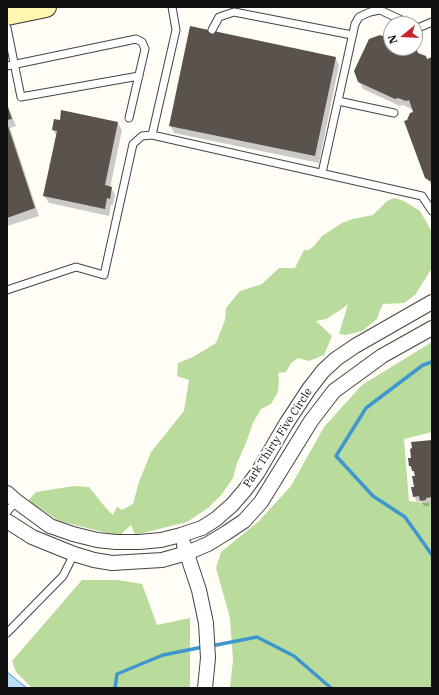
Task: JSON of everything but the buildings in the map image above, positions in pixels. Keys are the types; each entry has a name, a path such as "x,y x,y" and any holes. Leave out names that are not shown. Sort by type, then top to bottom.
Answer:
{"main road":[{"path":"7,15 46,7"}],"street":[{"name":"Park Thirty Five Circle","path":"10,502 50,526 97,540 139,542 161,540 202,528 232,506 245,490 258,472 286,424 323,371 336,359 355,346 432,302"},
{"name":"Park Thirty Five Circle","path":"7,521 32,537 74,554 94,560 112,563 162,560 187,553 208,544 244,521 261,502 311,421 334,391 382,356 432,328"},
{"path":"309,389 325,403"},
{"path":"181,535 199,590 206,623 208,658 205,688"}],"lane":[{"path":"152,135 176,30 172,7"},
{"path":"322,174 355,24 359,18 370,12 380,10 393,16"},
{"path":"212,30 219,18 234,12 352,35"},
{"path":"7,28 11,65 21,96 139,76"},
{"path":"11,65 136,39 142,42 145,49 129,118"},
{"path":"338,101 394,113"},
{"path":"7,290 76,268 104,275 133,144 142,136 152,135 422,196 432,211"},
{"path":"7,633 63,576 74,554"}],"green space":[{"path":"394,198 404,201 420,211 432,232 432,268 415,295 404,303 383,304 377,319 362,331 346,335 339,334 348,304 326,319 316,321 332,336 324,355 309,361 298,358 291,363 286,372 278,373 278,392 271,404 261,409 253,423 237,463 233,478 222,494 208,508 187,522 135,535 131,525 119,536 59,521 28,501 36,492 74,486 89,487 113,515 117,507 122,510 133,504 139,482 151,452 184,411 189,380 177,376 178,363 193,357 216,343 225,320 226,308 240,291 262,284 279,268 295,268 304,250 309,250 322,236 342,223 373,215 387,201"},
{"path":"432,342 432,432 404,439 409,501 425,503 432,502 432,688 230,688 233,660 230,618 216,568 221,552 259,521 291,486 324,427 362,385"},
{"path":"82,580 118,580 142,584 157,625 190,618 189,688 32,688 16,672 12,661"}],"water":[{"path":"8,673 27,688 7,688"}],"waterway":[{"path":"432,362 423,365 366,408 336,456 373,496 405,517 432,555"},
{"path":"211,646 257,637 294,656 331,688"},
{"path":"115,688 117,674 163,655 203,647"}]}
